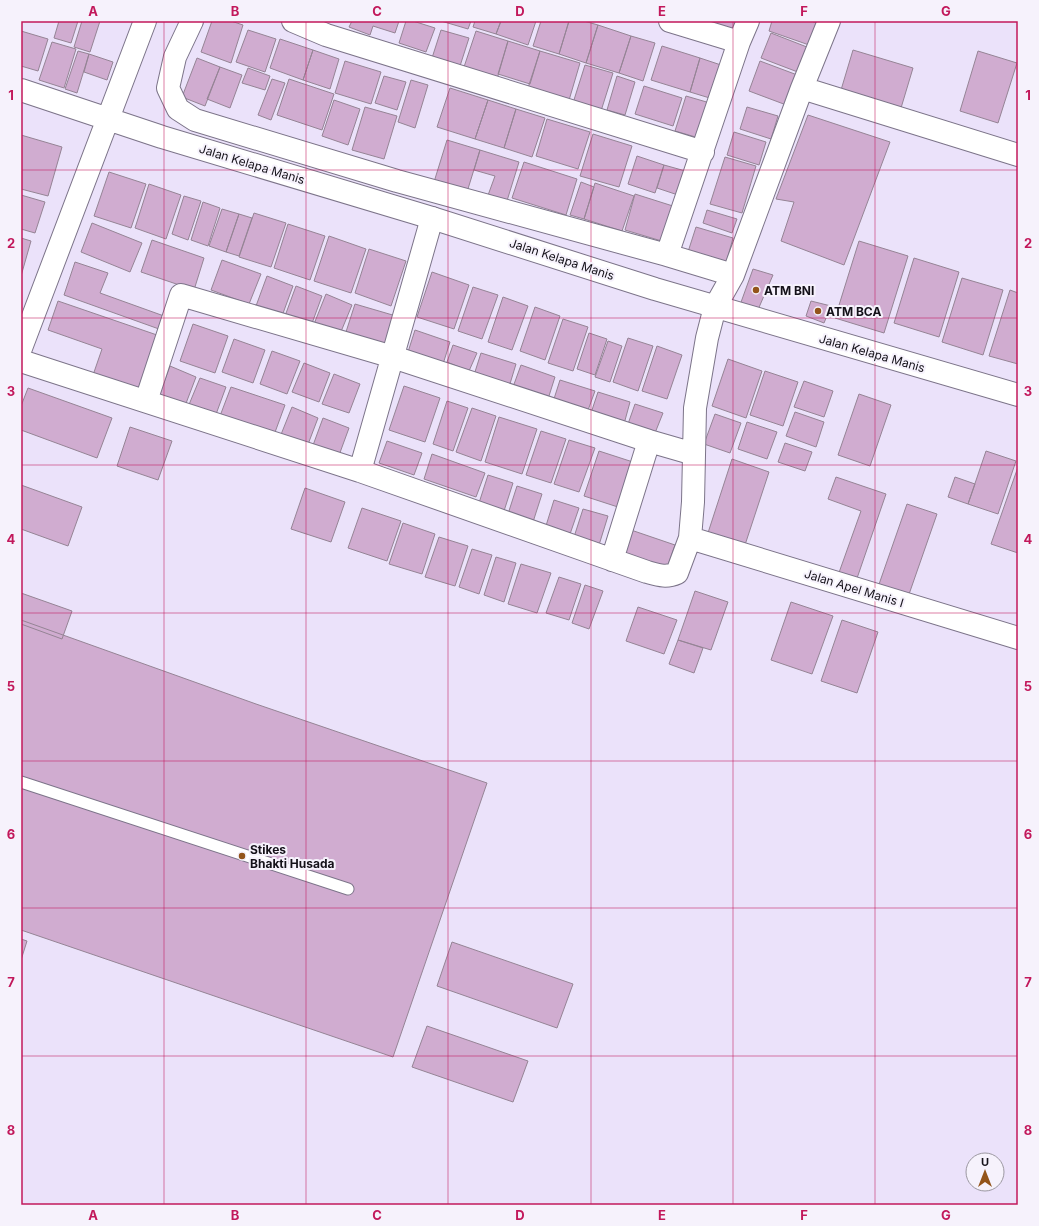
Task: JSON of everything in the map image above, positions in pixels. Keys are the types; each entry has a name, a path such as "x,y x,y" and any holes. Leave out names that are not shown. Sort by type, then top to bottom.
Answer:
{"street":[{"path":"21,348 106,120 145,21"},
{"path":"192,21 175,57 168,88 178,109 195,120 397,181 667,255 733,275"},
{"path":"293,21 328,28 703,152"},
{"path":"670,21 739,42"},
{"path":"667,255 739,42 748,21"},
{"path":"21,360 360,470 646,572 666,577 677,573 690,538 695,408 707,338 715,306 733,275 802,88 829,21"},
{"path":"802,88 1018,155"},
{"name":"Jalan Kelapa Manis","path":"21,90 106,120 432,218 715,306 1018,395"},
{"path":"360,470 432,218"},
{"path":"146,401 181,295 393,357 649,441 694,454"},
{"path":"612,560 649,441"},
{"name":"Jalan Apel Manis I","path":"690,538 1018,638"}],"lane":[{"path":"21,782 348,889"}],"building":[{"path":"59,21 78,21 71,43 54,38"},
{"path":"82,21 100,21 90,52 74,47"},
{"path":"212,21 231,21 243,25 231,63 201,52"},
{"path":"352,21 399,21 395,33 373,26 370,35 349,27"},
{"path":"406,21 413,21 435,28 426,52 399,43"},
{"path":"441,21 471,21 468,29"},
{"path":"475,21 501,21 496,34 473,27"},
{"path":"501,21 536,21 528,45 496,34"},
{"path":"541,21 569,21 559,54 533,46"},
{"path":"569,21 584,21 598,25 586,63 559,54"},
{"path":"707,21 738,21 733,34"},
{"path":"772,21 811,21 820,24 812,46 769,31"},
{"path":"598,25 631,36 619,73 586,63"},
{"path":"248,30 276,39 265,72 236,62"},
{"path":"441,30 469,38 460,66 432,58"},
{"path":"21,31 48,39 38,71 21,66"},
{"path":"476,31 508,41 495,86 461,76"},
{"path":"771,33 812,49 803,74 761,58"},
{"path":"631,36 655,43 643,81 619,73"},
{"path":"280,39 313,50 303,80 270,68"},
{"path":"508,41 540,51 530,84 498,74"},
{"path":"52,42 76,49 64,88 39,80"},
{"path":"662,46 700,58 690,92 651,80"},
{"path":"313,50 339,59 330,89 303,80"},
{"path":"853,50 913,68 901,108 841,90"},
{"path":"78,51 89,54 77,93 65,89"},
{"path":"540,51 580,63 567,107 526,94"},
{"path":"978,51 1017,63 998,123 960,111"},
{"path":"89,54 113,62 107,80 84,72"},
{"path":"197,58 220,67 205,106 182,97"},
{"path":"700,58 724,66 713,99 690,92"},
{"path":"345,61 381,72 371,104 335,93"},
{"path":"760,61 800,76 789,106 749,91"},
{"path":"585,65 613,73 601,111 573,103"},
{"path":"220,67 242,75 230,108 207,99"},
{"path":"248,68 270,76 265,90 242,83"},
{"path":"384,76 406,82 397,110 375,103"},
{"path":"617,76 635,82 625,115 607,110"},
{"path":"272,79 285,83 271,120 258,115"},
{"path":"289,79 334,94 322,130 277,115"},
{"path":"411,80 428,85 415,128 398,122"},
{"path":"644,86 682,98 673,126 635,114"},
{"path":"450,88 488,100 475,139 437,127"},
{"path":"686,96 710,103 699,138 675,131"},
{"path":"334,100 360,109 348,145 322,136"},
{"path":"488,100 516,109 504,148 475,139"},
{"path":"365,107 397,116 384,159 352,150"},
{"path":"747,107 778,116 771,139 740,129"},
{"path":"516,109 545,118 532,157 504,148"},
{"path":"808,115 890,142 844,265 781,241 794,202 776,199"},
{"path":"547,119 590,132 578,169 536,156"},
{"path":"734,132 766,142 759,165 727,155"},
{"path":"593,134 632,146 619,187 580,176"},
{"path":"21,135 62,147 48,196 21,189"},
{"path":"447,140 480,150 467,192 434,182"},
{"path":"480,150 519,162 506,204 487,198 495,176 474,170"},
{"path":"637,156 664,165 655,193 628,184"},
{"path":"725,157 756,166 742,213 710,204"},
{"path":"524,162 577,179 566,215 512,198"},
{"path":"664,165 689,172 681,196 657,188"},
{"path":"109,172 146,184 131,228 94,216"},
{"path":"581,182 594,187 584,219 570,215"},
{"path":"595,183 634,196 622,231 584,219"},
{"path":"149,184 181,195 166,239 135,228"},
{"path":"635,194 676,207 665,242 625,230"},
{"path":"21,195 45,202 35,233 21,229"},
{"path":"184,196 201,201 188,240 172,234"},
{"path":"203,202 220,208 208,246 191,240"},
{"path":"222,209 239,214 226,252 209,246"},
{"path":"707,210 737,219 732,233 703,223"},
{"path":"254,213 286,223 271,267 239,257"},
{"path":"239,214 252,218 239,256 226,252"},
{"path":"92,223 142,243 130,272 81,252"},
{"path":"288,224 325,236 310,280 274,268"},
{"path":"696,227 733,238 725,267 687,255"},
{"path":"329,236 366,249 351,293 314,281"},
{"path":"21,238 31,241 21,276"},
{"path":"152,240 204,258 194,290 141,272"},
{"path":"859,241 908,256 884,333 835,318"},
{"path":"369,249 406,261 391,306 355,293"},
{"path":"914,258 959,272 939,337 894,323"},
{"path":"222,260 261,274 249,304 211,290"},
{"path":"75,262 108,273 100,293 164,316 159,329 64,295"},
{"name":"ATM BNI","path":"753,269 773,275 757,312 740,305"},
{"path":"432,272 469,285 454,329 417,317"},
{"path":"267,276 293,286 282,316 256,306"},
{"path":"962,278 1003,290 983,355 942,342"},
{"path":"296,286 322,296 311,326 285,316"},
{"path":"473,287 498,295 482,339 458,331"},
{"path":"1010,290 1018,293 1018,364 989,356"},
{"path":"326,294 352,305 340,334 314,324"},
{"path":"503,297 528,306 512,350 488,342"},
{"path":"58,301 157,335 137,393 92,378 102,349 48,330"},
{"name":"ATM BCA","path":"811,301 831,306 824,323 806,316"},
{"path":"355,304 396,316 386,347 345,335"},
{"path":"535,307 560,316 545,360 520,351"},
{"path":"563,319 588,327 573,371 548,363"},
{"path":"193,324 228,336 215,373 180,361"},
{"path":"415,330 450,342 443,364 408,352"},
{"path":"589,333 607,339 595,375 577,369"},
{"path":"628,338 653,346 638,391 613,382"},
{"path":"234,339 265,350 253,383 222,372"},
{"path":"608,341 622,346 610,382 595,377"},
{"path":"453,345 477,353 469,371 447,362"},
{"path":"657,346 682,355 667,399 642,391"},
{"path":"272,351 300,361 287,394 260,384"},
{"path":"481,353 516,364 509,387 474,375"},
{"path":"728,359 762,371 746,418 712,406"},
{"path":"304,363 330,373 319,402 292,392"},
{"path":"521,365 555,377 548,399 513,387"},
{"path":"170,366 196,377 185,406 159,396"},
{"path":"765,371 798,382 783,426 750,415"},
{"path":"334,374 360,384 349,413 322,404"},
{"path":"200,378 226,387 215,417 188,407"},
{"path":"560,380 595,391 587,413 553,402"},
{"path":"804,381 833,391 824,417 794,407"},
{"path":"404,386 440,398 425,442 389,430"},
{"path":"231,387 285,405 274,435 220,416"},
{"path":"28,388 112,418 97,458 21,430 21,406"},
{"path":"598,392 630,402 624,424 591,413"},
{"path":"859,394 891,405 870,466 838,455"},
{"path":"447,401 468,408 453,451 433,444"},
{"path":"635,404 663,413 655,433 628,424"},
{"path":"292,407 318,418 307,447 280,437"},
{"path":"472,408 496,416 481,461 456,452"},
{"path":"795,412 824,422 816,447 786,436"},
{"path":"715,414 741,423 730,453 704,444"},
{"path":"499,417 537,429 522,474 485,462"},
{"path":"323,418 349,428 338,458 312,448"},
{"path":"747,422 777,432 767,459 738,449"},
{"path":"130,427 172,441 158,480 117,466"},
{"path":"541,431 566,439 551,483 526,475"},
{"path":"569,440 595,448 579,492 554,484"},
{"path":"387,441 422,453 414,475 379,463"},
{"path":"785,443 812,452 805,471 778,462"},
{"path":"599,451 636,463 621,508 584,496"},
{"path":"986,451 1016,461 998,514 968,504"},
{"path":"432,454 485,473 476,497 424,479"},
{"path":"732,459 769,472 743,551 706,539"},
{"path":"1018,467 1018,553 991,544"},
{"path":"488,475 513,483 504,511 479,503"},
{"path":"836,477 886,494 854,587 836,581 861,511 828,499"},
{"path":"955,477 975,484 968,504 948,497"},
{"path":"21,485 82,507 68,546 21,529"},
{"path":"517,486 542,494 533,522 508,514"},
{"path":"305,488 345,502 331,542 291,529"},
{"path":"554,500 579,508 569,537 545,529"},
{"path":"907,504 937,514 907,600 877,590"},
{"path":"362,508 401,521 387,561 348,548"},
{"path":"583,509 608,516 599,545 574,537"},
{"path":"403,523 435,534 422,574 389,564"},
{"path":"631,530 675,545 666,571 622,556"},
{"path":"439,537 468,546 455,586 425,577"},
{"path":"472,549 492,555 479,594 459,587"},
{"path":"496,557 516,563 504,602 484,595"},
{"path":"521,564 551,573 537,613 508,604"},
{"path":"559,577 581,584 569,620 546,613"},
{"path":"585,585 603,591 589,629 572,623"},
{"path":"695,591 728,602 711,650 678,640"},
{"path":"21,593 72,611 62,639 21,624"},
{"path":"791,602 833,616 812,674 771,660"},
{"path":"638,607 677,620 664,654 626,641"},
{"name":"Stikes Bhakti Husada","path":"21,620 256,704 487,783 393,1057 21,930"},
{"path":"842,620 878,632 857,693 821,681"},
{"path":"678,640 703,648 694,673 669,664"},
{"path":"21,939 27,941 21,960"},
{"path":"452,942 573,984 557,1028 437,986"},
{"path":"427,1026 528,1061 513,1102 412,1067"}],"place":[{"name":"ATM BNI","path":"756,290"},
{"name":"ATM BCA","path":"818,311"},
{"name":"Stikes Bhakti Husada","path":"242,856"}]}
